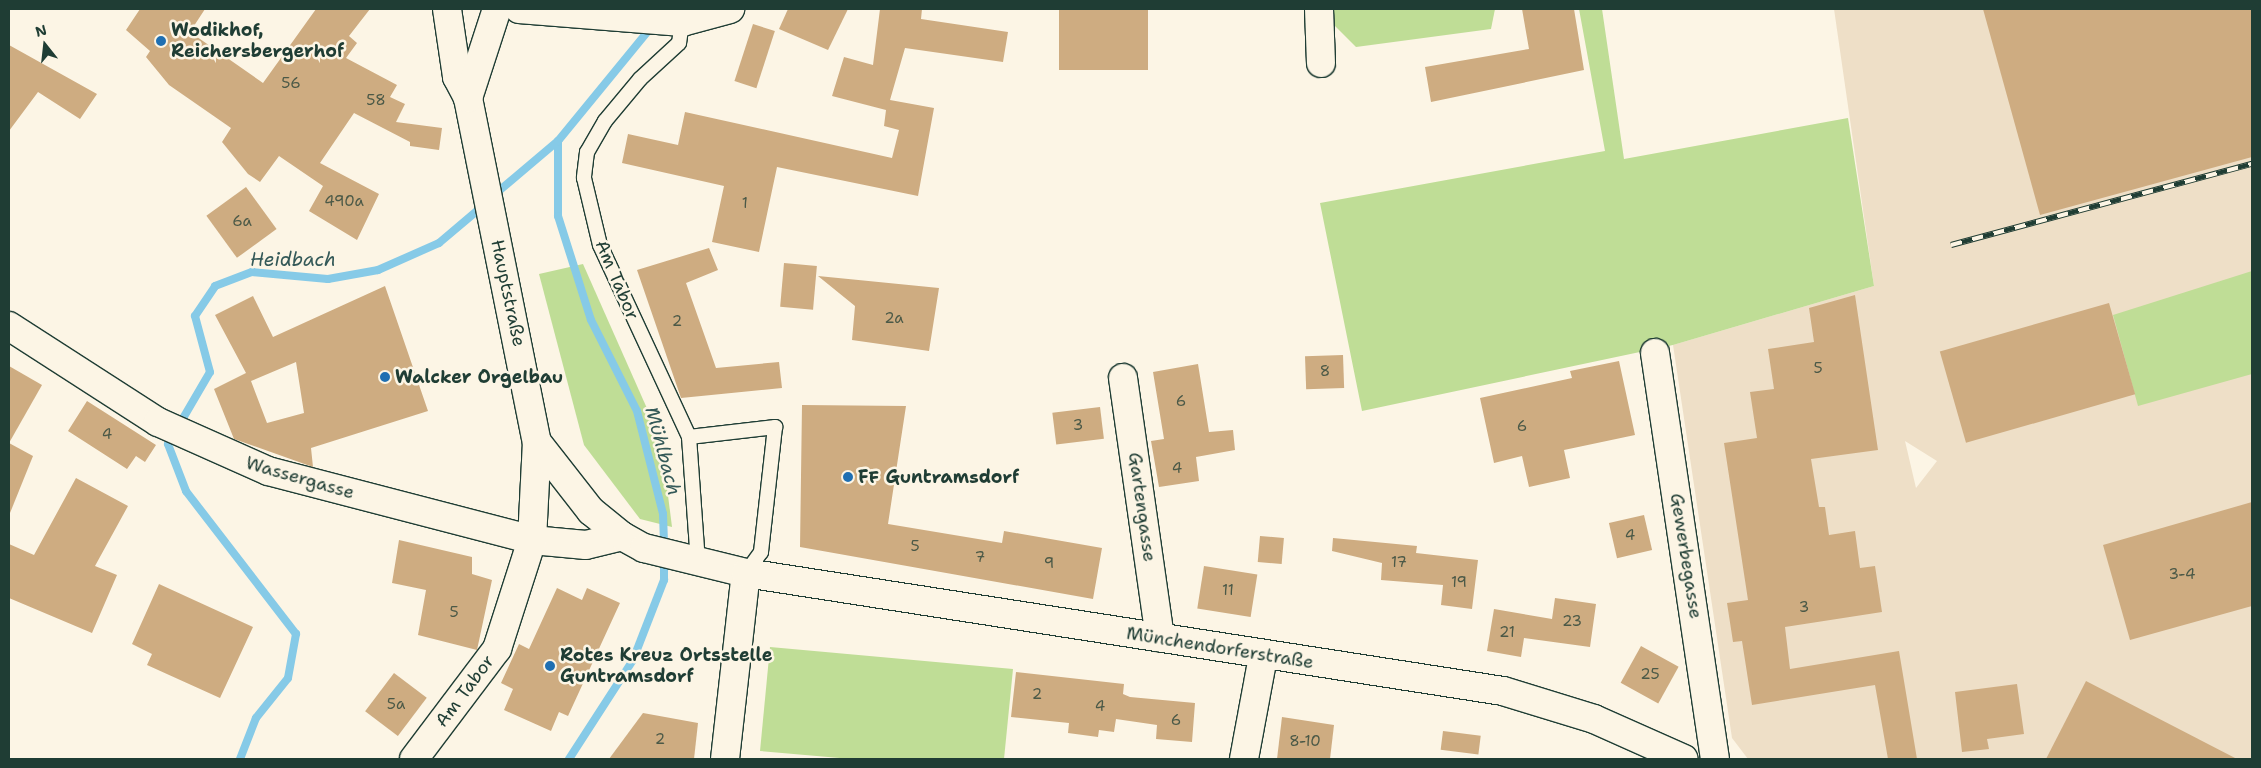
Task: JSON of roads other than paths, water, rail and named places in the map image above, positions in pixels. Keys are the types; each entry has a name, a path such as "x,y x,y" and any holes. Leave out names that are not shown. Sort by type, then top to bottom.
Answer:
{"street":[{"name":"Hauptstraße","path":"447,9 457,77 468,98 480,167 538,442 591,511 633,542 690,560 746,573"},
{"name":"Hauptstraße","path":"468,98 498,9"},
{"path":"519,9 624,20 682,22 730,9"},
{"path":"1319,9 1321,63"},
{"name":"Wassergasse","path":"9,326 158,422 198,444 268,471 532,540 586,545 633,542"},
{"name":"Gewerbegasse","path":"1655,353 1715,759"},
{"name":"Gartengasse","path":"1123,378 1160,637"},
{"name":"Am Tabor","path":"423,756 497,649 532,540 538,442"},
{"path":"725,759 746,573"},
{"name":"Münchendorferstraße","path":"746,573 1160,637 1263,656 1503,691 1594,719 1684,759"},
{"path":"1244,759 1263,656"}],"lane":[{"name":"Am Tabor","path":"682,22 679,43 640,79 605,121 587,152 584,178 600,245 689,437 690,560"},
{"path":"689,437 775,427 761,552 746,573"}],"waterway":[{"name":"Heidbach","path":"494,195 558,141 653,25"},
{"name":"Mühlbach","path":"558,141 558,216 591,320 637,411 663,514 664,547"},
{"name":"Heidbach","path":"240,759 256,718 288,678 296,634 186,491 168,444 210,372 195,316 215,286 252,272 328,279 378,270 439,243 484,205"},
{"name":"Mühlbach","path":"569,759 633,660 664,580 664,559"}],"railway":[{"path":"1951,245 2252,164"}],"place":[{"name":"Wodikhof, Reichersbergerhof","path":"161,41"},
{"name":"Walcker Orgelbau","path":"385,377"},
{"name":"FF Guntramsdorf","path":"848,477"},
{"name":"Rotes Kreuz Ortsstelle Guntramsdorf","path":"550,666"}]}
